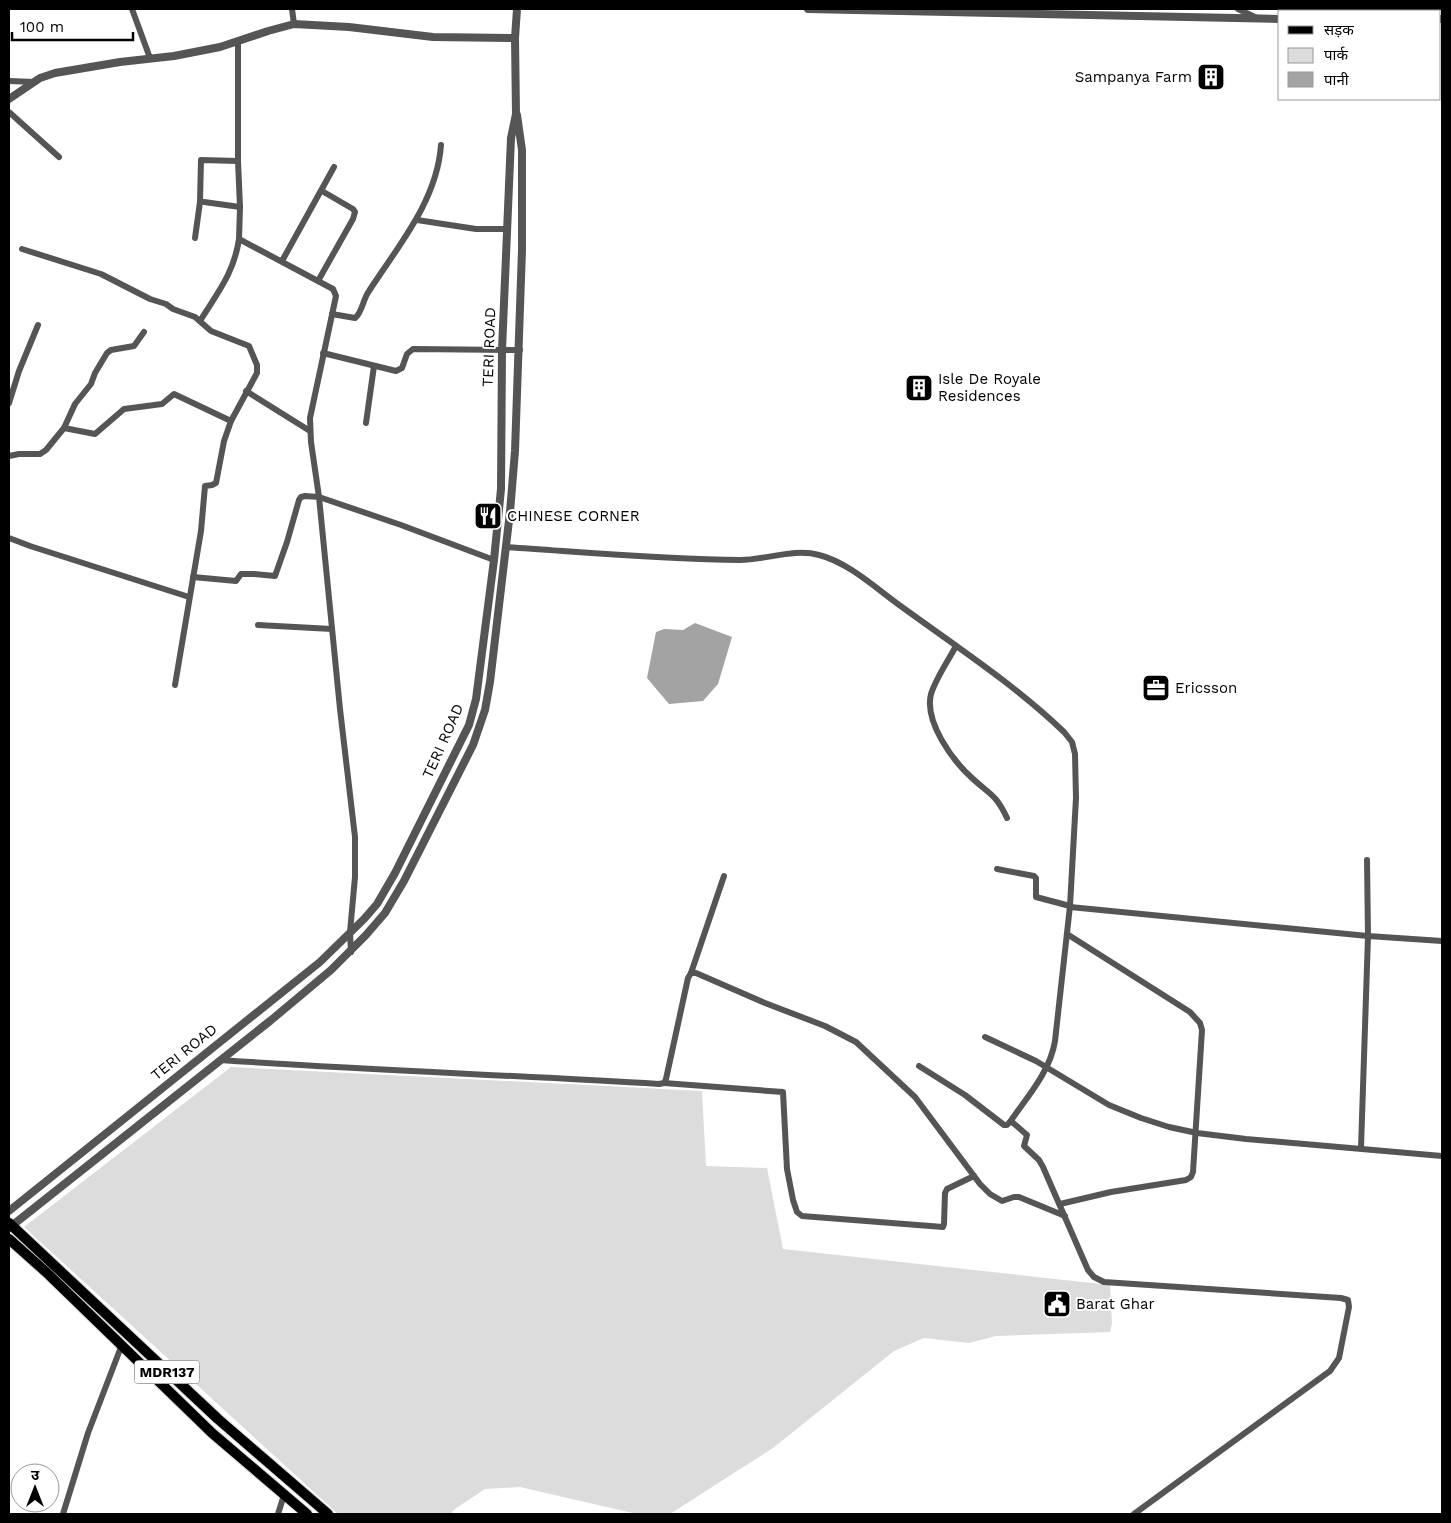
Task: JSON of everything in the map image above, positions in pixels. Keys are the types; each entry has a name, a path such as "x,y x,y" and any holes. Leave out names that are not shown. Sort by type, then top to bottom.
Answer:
{"main road":[{"name":"MDR137","path":"10,1225 212,1413 328,1514"},
{"name":"MDR137","path":"9,1239 46,1272 212,1434 307,1514"}],"street":[{"path":"132,9 150,58"},
{"path":"292,9 294,24"},
{"name":"TERI ROAD","path":"9,1211 320,962 364,919 386,888 469,725 476,699 494,560 501,488 502,350 508,229 508,187 511,138 516,114 515,38 517,9"},
{"path":"808,9 1278,19"},
{"path":"1238,9 1259,19"},
{"path":"9,99 35,82 55,73 193,53 238,42 294,24 349,27 433,38 515,38"},
{"path":"200,321 228,276 237,254 240,207 238,42"},
{"path":"9,81 35,82"},
{"path":"9,112 59,156"},
{"path":"10,1225 293,1002 351,952 376,924 392,901 415,860 473,745 487,700 514,459 520,350 522,250 522,159 520,128 516,114"},
{"path":"332,314 357,317 368,292 417,220 438,165 441,145"},
{"path":"194,238 200,202 201,160 238,161"},
{"path":"282,261 334,167"},
{"path":"318,281 353,220 355,212 322,191"},
{"path":"204,202 240,207"},
{"path":"417,220 476,229 508,229"},
{"path":"239,239 333,289 336,293 310,418 310,431 320,497 332,629 355,837 356,877 350,932 351,952"},
{"path":"22,249 101,274 150,299 195,317 212,330 250,348 258,368 231,421 216,483 205,486 201,531 175,684"},
{"path":"9,403 19,371 38,325"},
{"path":"9,456 40,454 46,450 64,428 75,404 91,384 107,353 111,350 134,346 144,332"},
{"path":"323,353 396,371 402,368 407,354 413,349 520,350"},
{"path":"366,423 374,366"},
{"path":"246,390 310,431"},
{"path":"64,428 96,434 124,409 162,404 174,394 231,421"},
{"path":"192,577 236,581 241,574 275,576 299,500 305,496 320,497 494,560"},
{"path":"9,538 40,550 189,597"},
{"path":"505,547 742,560 808,552 820,555 861,577 994,673 1054,722 1072,742 1076,766 1076,798 1070,907 1054,1051 1046,1068 1010,1122 1004,1125 965,1095 919,1066"},
{"path":"490,584 501,584"},
{"path":"258,625 332,629"},
{"path":"956,646 932,694 930,709 932,716 955,760 974,780 995,796 1008,818"},
{"path":"1361,1148 1368,936 1367,860"},
{"path":"997,869 1034,876 1036,878 1036,897 1070,907 1368,936 1442,941"},
{"path":"664,1083 688,978 724,876"},
{"path":"1060,1204 1127,1189 1186,1180 1191,1177 1194,1172 1197,1133 1202,1030 1200,1023 1182,1007 1067,934"},
{"path":"691,973 696,973 765,1003 826,1026 856,1042 915,1097 974,1176 998,1201 1005,1201 1014,1196 1019,1197 1065,1216"},
{"path":"985,1037 1036,1061 1098,1099 1124,1112 1154,1123 1197,1133 1246,1139 1442,1156"},
{"path":"220,1060 362,1070 664,1083 783,1092 786,1169 792,1200 797,1212 802,1216 943,1226 947,1189 974,1176"},
{"path":"1010,1122 1026,1135 1024,1146 1041,1163 1088,1270 1094,1278 1104,1282 1348,1300 1349,1304 1339,1358 1330,1371 1134,1514"},
{"path":"64,1514 88,1433 121,1347"},
{"path":"278,1514 284,1495"}],"green space":[{"path":"231,1067 702,1091 706,1166 767,1168 783,1249 1110,1285 1112,1323 1110,1332 996,1336 969,1343 924,1338 894,1351 773,1448 670,1514 637,1514 520,1487 485,1489 450,1514 338,1514 24,1227"}],"water":[{"path":"695,623 732,637 718,684 703,701 669,704 647,678 656,632 664,629 683,630"}],"place":[{"name":"Sampanya Farm","path":"1211,77"},
{"name":"Isle De Royale Residences","path":"919,388"},
{"name":"CHINESE CORNER","path":"488,516"},
{"name":"Ericsson","path":"1156,688"},
{"name":"Barat Ghar","path":"1057,1304"}]}
